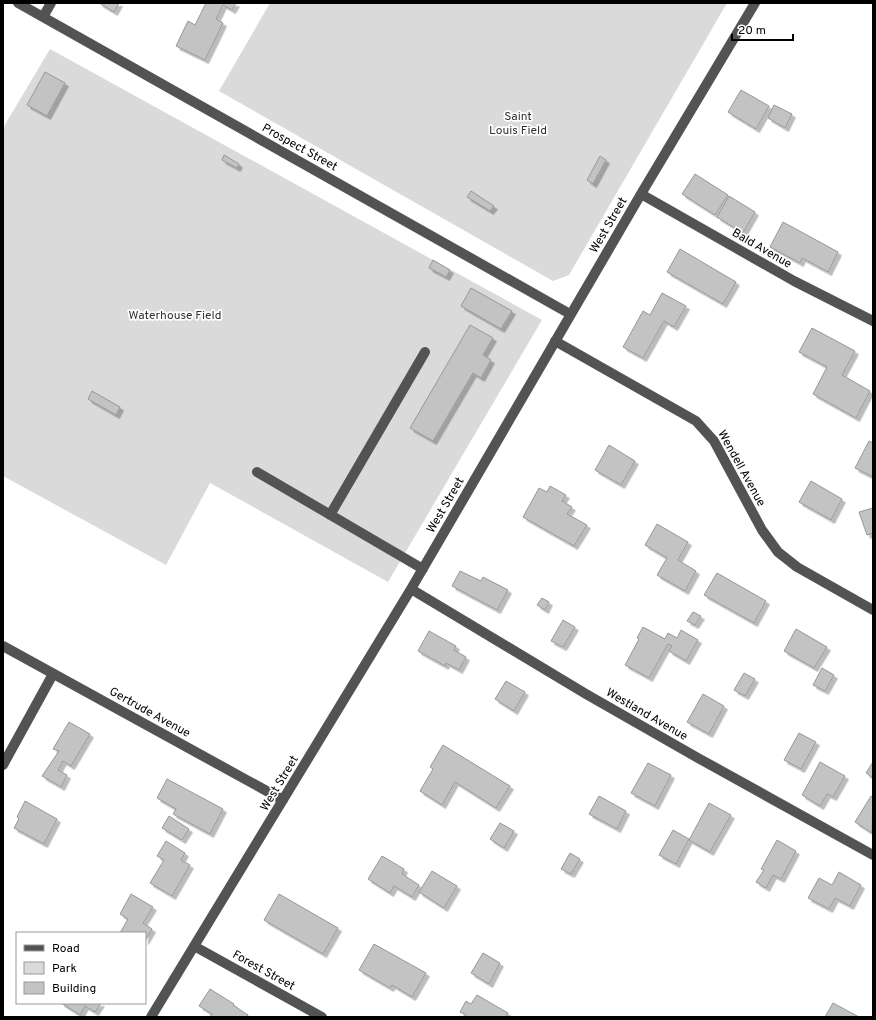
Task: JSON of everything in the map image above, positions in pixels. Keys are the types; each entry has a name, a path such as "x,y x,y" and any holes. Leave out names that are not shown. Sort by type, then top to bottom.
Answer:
{"street":[{"name":"Prospect Street","path":"18,3 570,314"},
{"path":"43,17 51,3"},
{"name":"West Street","path":"152,1017 411,589 570,314 755,3"},
{"name":"Bald Avenue","path":"641,194 794,281 873,321"},
{"name":"Wendell Avenue","path":"555,341 696,421 714,441 762,530 778,552 797,568 873,610"},
{"path":"330,515 425,352"},
{"path":"258,472 422,569"},
{"name":"Westland Avenue","path":"411,589 665,739 873,855"},
{"name":"Gertrude Avenue","path":"3,646 283,800"},
{"path":"3,766 53,674"},
{"name":"Forest Street","path":"194,946 322,1017"}],"green space":[{"name":"Saint Louis Field","path":"270,3 727,3 569,275 553,281 219,91"},
{"name":"Waterhouse Field","path":"50,49 542,320 388,582 210,483 166,565 3,476 3,128"}],"building":[{"path":"99,3 119,3 114,12"},
{"path":"206,3 236,3 232,10 223,5 216,19 223,23 205,60 176,46 188,21 195,25"},
{"path":"45,72 65,83 47,116 27,105"},
{"path":"741,90 769,106 756,129 728,112"},
{"path":"774,105 792,114 785,128 768,118"},
{"path":"224,155 239,164 237,168 222,160"},
{"path":"600,156 606,160 593,184 587,180"},
{"path":"695,174 728,195 715,215 682,194"},
{"path":"471,191 494,206 490,211 467,197"},
{"path":"729,196 755,212 743,233 717,217"},
{"path":"783,222 838,252 828,272 802,258 800,263 770,247"},
{"path":"680,249 736,282 723,304 667,272"},
{"path":"433,260 450,270 446,277 429,268"},
{"path":"471,288 512,311 501,329 461,306"},
{"path":"662,293 686,306 674,327 664,321 643,358 623,347 643,311 650,315"},
{"path":"470,325 493,338 483,355 491,360 481,378 473,373 433,441 410,428"},
{"path":"812,328 855,351 842,375 870,391 856,418 813,394 827,367 799,352"},
{"path":"92,391 120,407 116,415 88,399"},
{"path":"869,441 873,443 873,477 855,468"},
{"path":"609,445 635,461 621,485 595,470"},
{"path":"811,481 842,499 831,520 799,502"},
{"path":"550,486 566,495 562,501 572,507 567,514 587,525 574,546 523,517 539,488 547,492"},
{"path":"873,508 873,533 867,535 859,512"},
{"path":"657,524 688,542 678,560 696,571 685,591 657,575 667,558 645,545"},
{"path":"460,571 481,581 483,577 508,590 497,610 452,586"},
{"path":"717,573 766,601 754,623 704,595"},
{"path":"542,598 549,602 545,610 537,605"},
{"path":"693,612 701,616 695,625 687,621"},
{"path":"563,620 575,627 563,647 551,641"},
{"path":"643,627 665,639 668,633 677,638 681,630 698,640 686,661 669,651 672,646 668,644 649,678 625,665 639,639 637,638"},
{"path":"796,629 827,647 814,668 784,651"},
{"path":"429,631 456,646 454,650 466,657 459,670 446,663 445,666 418,651"},
{"path":"822,668 834,675 825,691 813,685"},
{"path":"744,673 755,679 745,696 734,690"},
{"path":"506,681 525,692 514,711 495,699"},
{"path":"703,694 724,706 709,734 687,722"},
{"path":"69,722 90,734 71,766 63,761 58,770 67,775 61,787 42,776 59,751 53,749"},
{"path":"799,733 816,742 801,769 784,760"},
{"path":"443,745 510,786 496,808 455,782 442,805 420,791 433,769 430,767"},
{"path":"820,762 845,776 833,797 827,794 820,806 802,795"},
{"path":"873,762 873,778 866,773"},
{"path":"648,763 671,775 655,806 631,793"},
{"path":"167,779 223,809 210,834 173,814 176,809 157,798"},
{"path":"599,796 626,811 617,829 589,814"},
{"path":"871,796 873,797 872,833 855,822"},
{"path":"25,801 57,819 44,844 14,828 19,819 17,817"},
{"path":"709,803 731,815 710,852 689,840"},
{"path":"169,816 189,829 182,840 162,828"},
{"path":"500,823 514,831 504,848 490,839"},
{"path":"673,830 689,839 676,864 659,855"},
{"path":"777,840 796,851 781,879 773,875 766,888 756,882 764,870 761,869"},
{"path":"166,841 185,853 181,860 190,865 172,896 150,883 164,860 157,856"},
{"path":"570,853 580,859 571,874 561,869"},
{"path":"382,856 404,869 402,874 419,885 412,897 394,886 390,893 368,879"},
{"path":"432,871 457,886 444,908 419,892"},
{"path":"839,872 861,885 850,906 835,898 829,909 808,898 819,878 832,885"},
{"path":"131,894 153,907 143,923 152,929 146,939 146,932 121,932 128,919 120,914"},
{"path":"279,894 338,928 323,954 264,920"},
{"path":"374,944 426,973 412,997 392,985 390,988 359,970"},
{"path":"483,953 500,963 489,984 471,973"},
{"path":"210,989 234,1004 233,1005 248,1015 247,1017 210,1017 212,1014 199,1006"},
{"path":"477,995 508,1013 506,1017 465,1017 466,1015 460,1012 466,1001 471,1004"},
{"path":"833,1003 859,1017 825,1017"},
{"path":"63,1004 100,1004 95,1012 85,1006 80,1015"}]}
